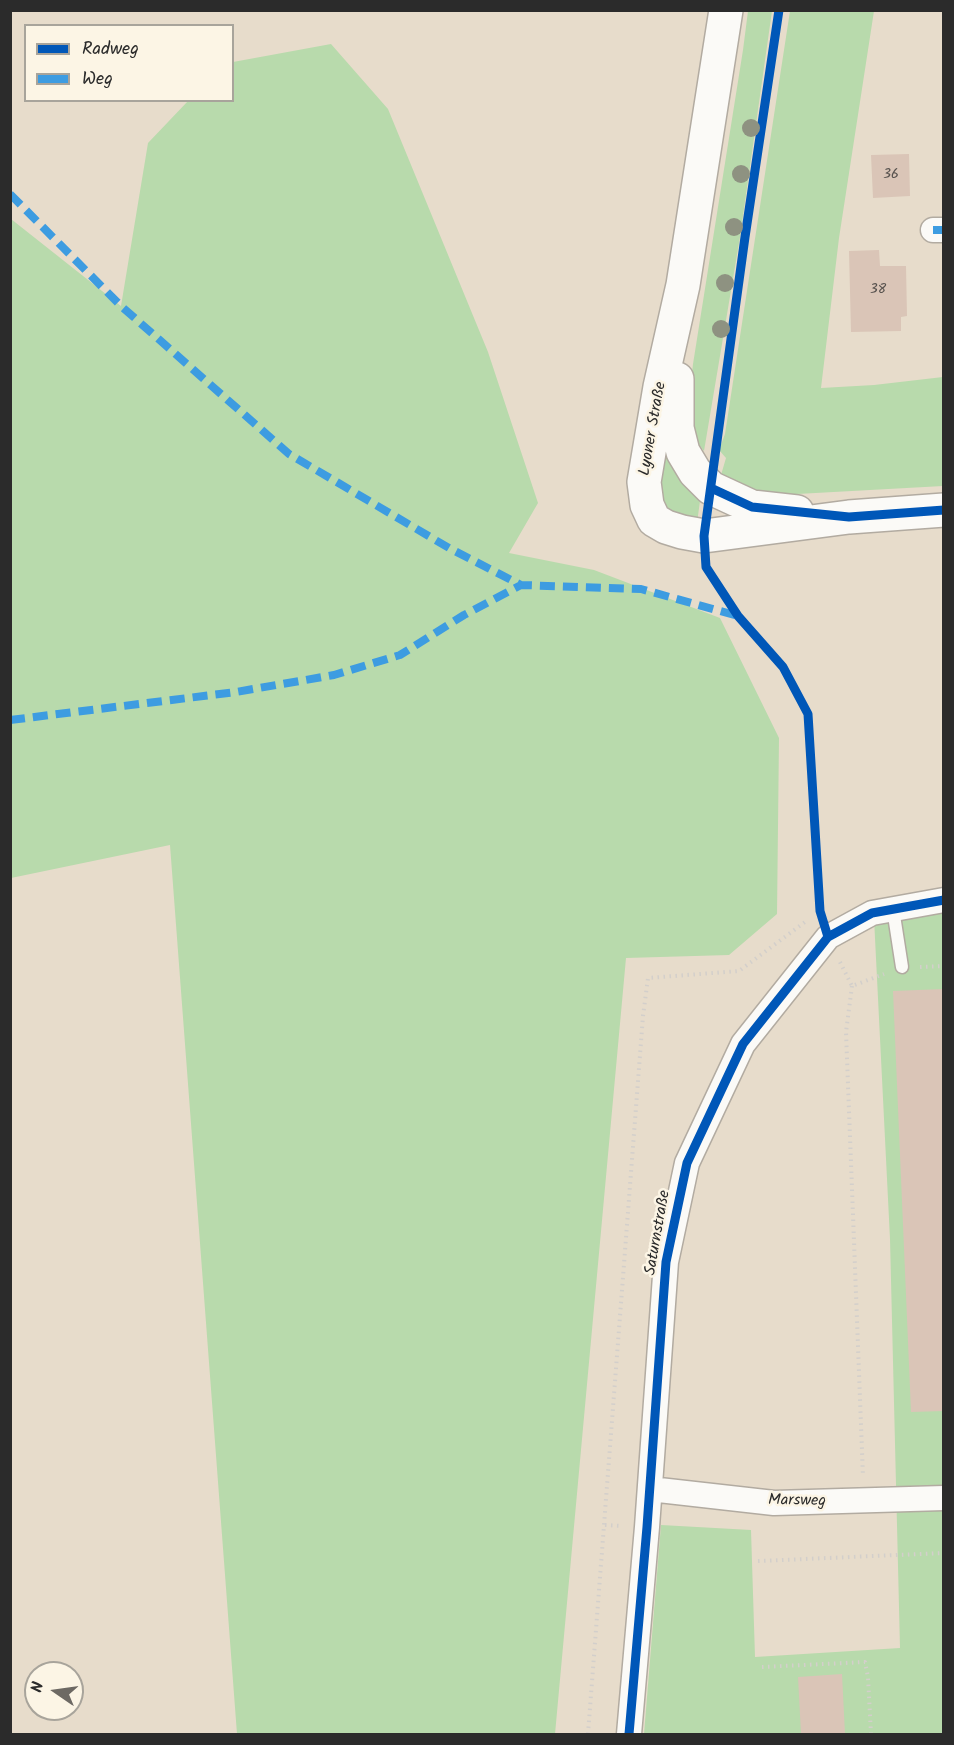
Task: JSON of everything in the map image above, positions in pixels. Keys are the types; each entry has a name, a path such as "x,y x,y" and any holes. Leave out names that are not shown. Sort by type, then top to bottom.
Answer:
{"main road":[{"name":"Lyoner Straße","path":"726,10 683,285 660,387 644,483 647,505 654,520 666,527 704,536 849,518"},
{"name":"Lyoner Straße","path":"683,285 677,361 677,428 683,452 696,472 711,488 752,507 849,518"},
{"path":"849,518 944,510"}],"street":[{"name":"Saturnstraße","path":"629,1734 666,1263 687,1163 743,1044 828,937 872,913 944,900"},
{"name":"Marsweg","path":"650,1489 774,1503 944,1498"}],"lane":[{"path":"894,909 902,967"}],"path":[{"path":"828,937 852,986 846,1032 864,1501"},
{"path":"852,986 902,967 941,966 944,971"},
{"path":"758,1561 944,1553"},
{"path":"762,1667 865,1662 871,1734"}],"green space":[{"path":"748,11 772,11 740,237 704,451 697,442 691,424 689,402"},
{"path":"790,11 874,11 839,238 821,388 943,377 943,486 779,495 746,488 721,475 726,458 719,450 725,434"},
{"path":"331,44 388,109 488,352 538,503 509,553 594,570 720,618 779,738 777,914 729,955 626,958 555,1734 237,1734 170,845 11,878 11,219 121,306 148,143 187,102 234,102 234,62"},
{"path":"658,447 669,452 677,475 700,501 697,523 669,510 659,495"},
{"path":"943,905 943,1734 644,1734 661,1525 751,1530 755,1657 900,1648 890,1239 874,918"}],"building":[{"path":"909,154 910,196 873,198 871,155"},
{"path":"879,250 880,266 906,266 907,316 901,317 901,331 851,332 849,251"},
{"path":"943,989 944,1411 911,1412 893,991"},
{"path":"842,1674 845,1734 801,1734 798,1677"}],"marked path":[{"path":"10,194 121,306 289,454 449,548 521,585 641,589 738,616"},
{"path":"933,230 944,230"},
{"path":"10,720 236,692 334,675 400,655 464,615 521,585"}],"cycle path":[{"path":"779,10 704,536 706,567 738,616 783,667 808,714 820,911 828,937"},
{"path":"711,488 752,507 849,517 944,510"},
{"path":"629,1734 666,1262 687,1163 743,1044 828,937 872,913 944,900"}]}
